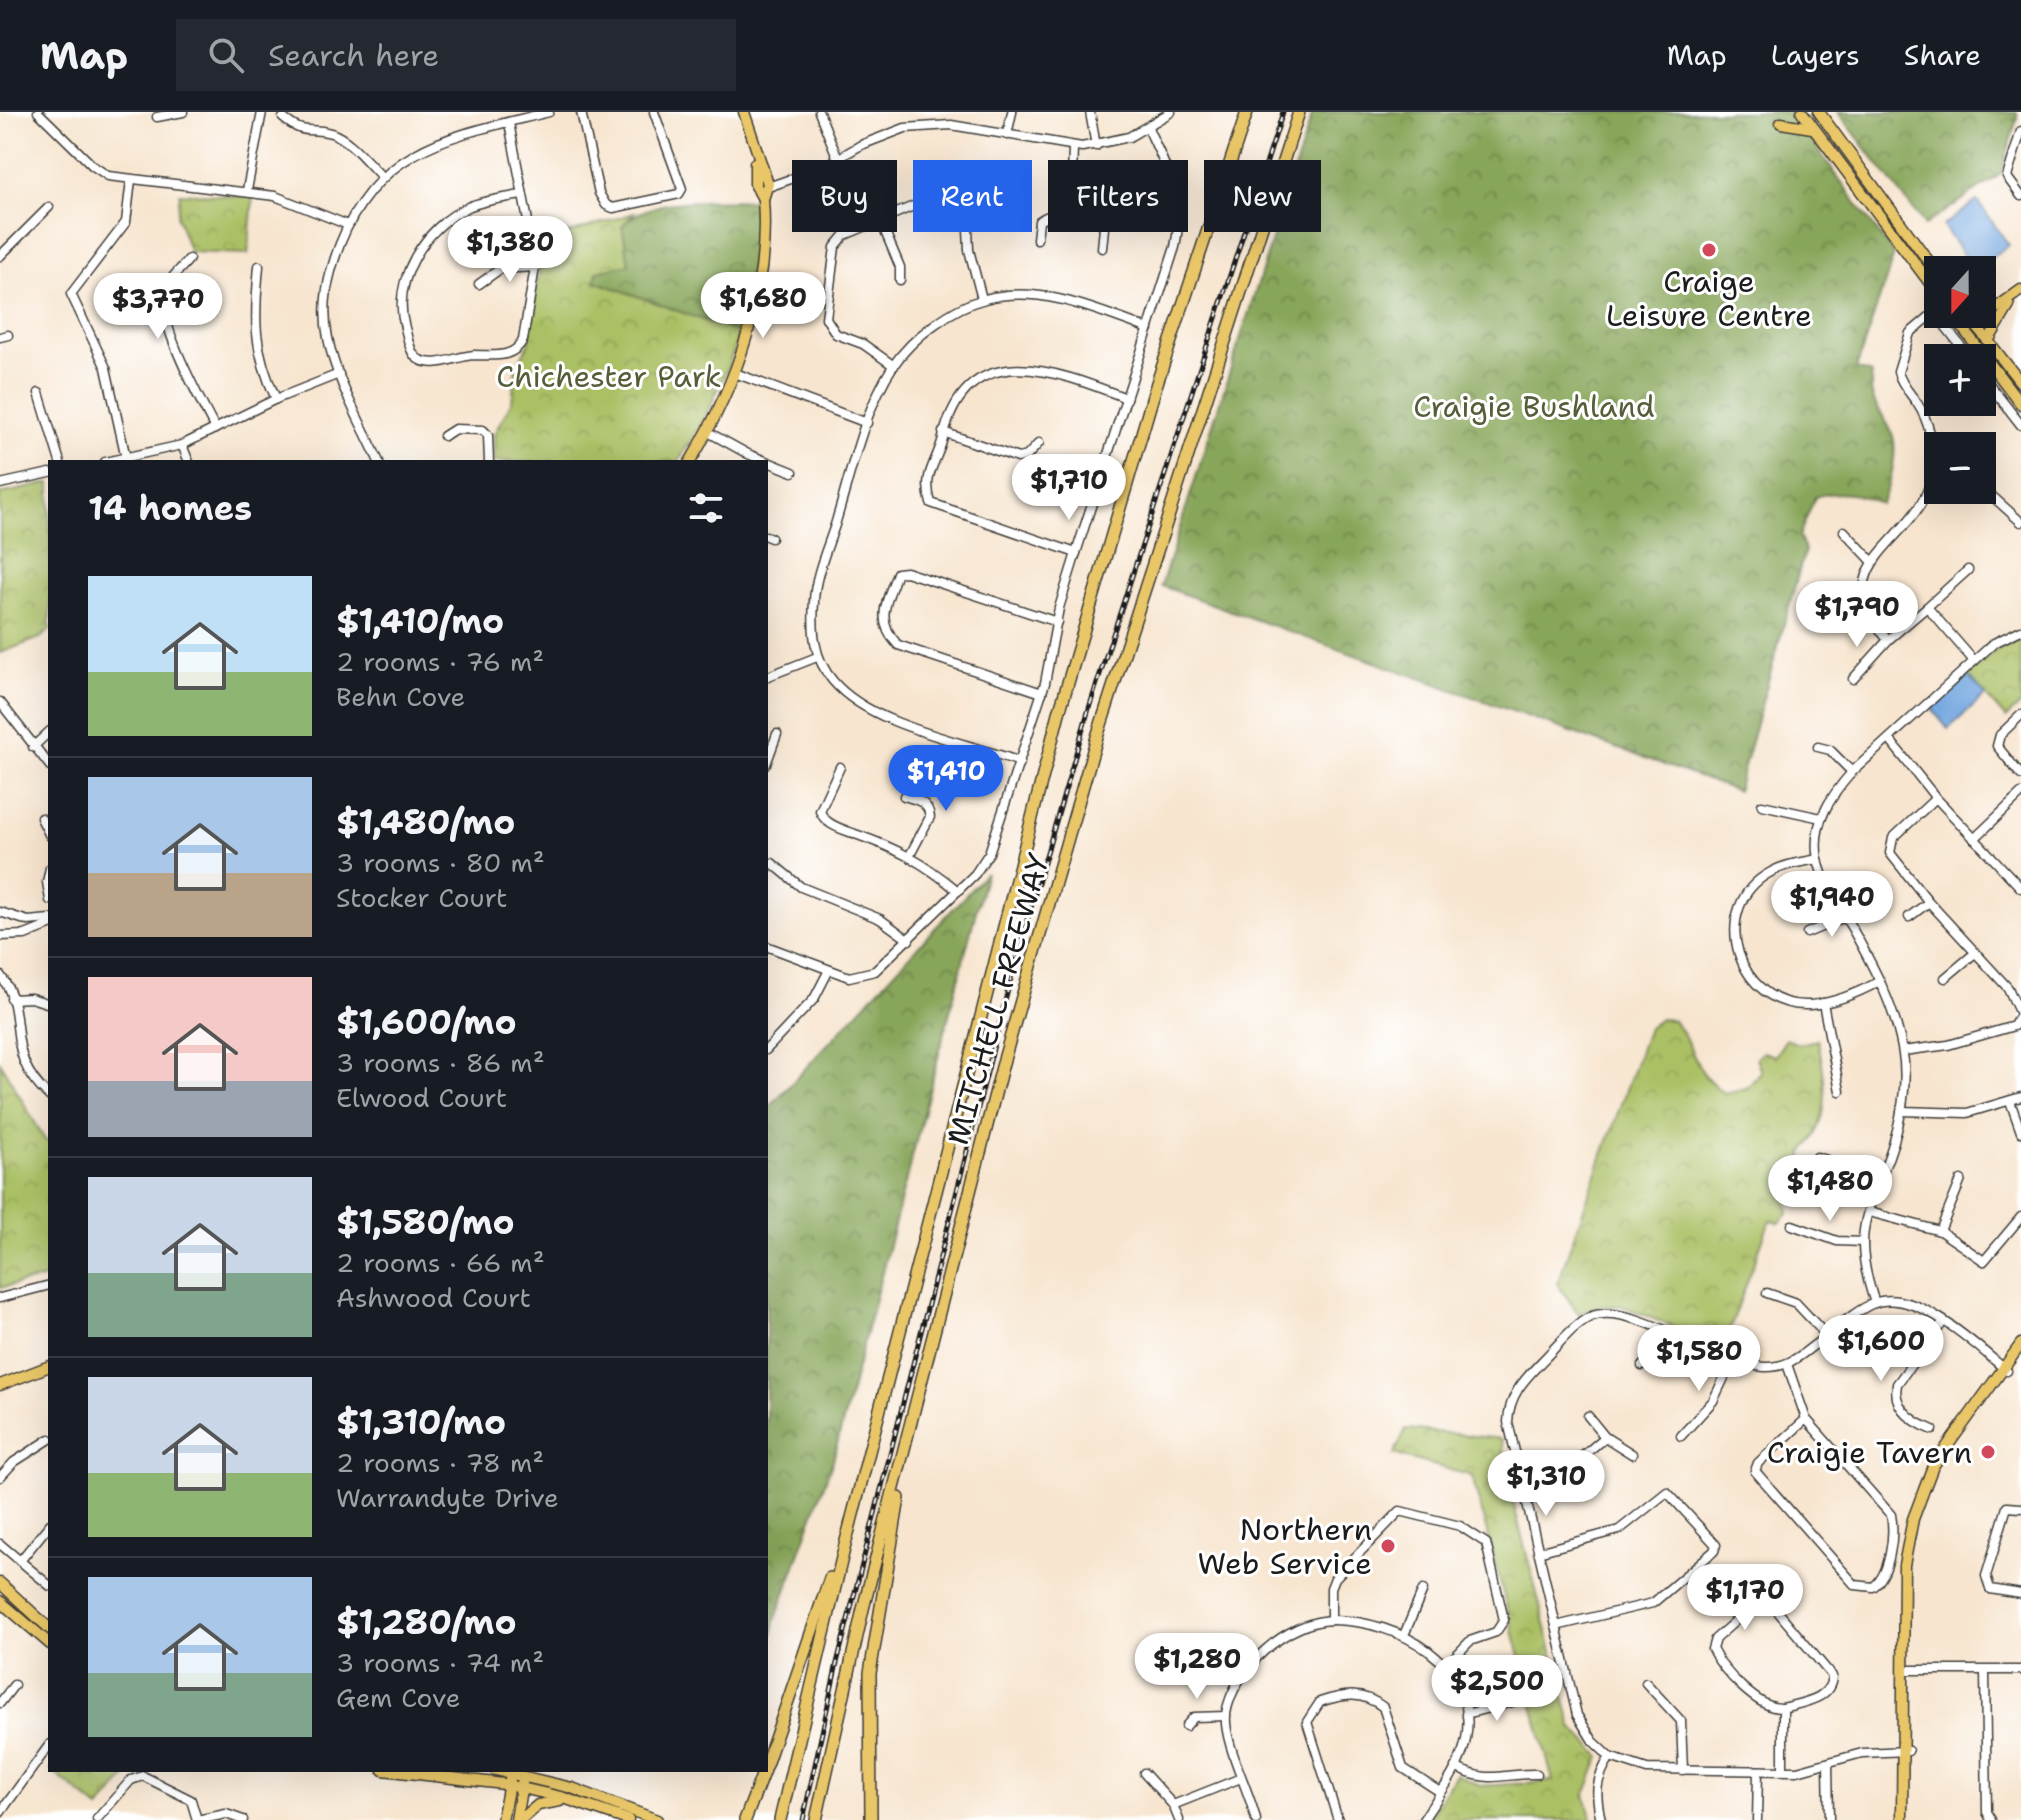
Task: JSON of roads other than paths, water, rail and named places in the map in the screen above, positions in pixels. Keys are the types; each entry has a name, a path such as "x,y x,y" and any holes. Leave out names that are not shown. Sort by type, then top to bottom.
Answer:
{"highway":[{"path":"1232,149 1241,112"},
{"name":"MITCHELL FREEWAY","path":"780,1820 844,1549 1059,713 1156,386 1232,149 1247,112"},
{"name":"MITCHELL FREEWAY","path":"816,1820 826,1763 863,1609 904,1462 926,1361 1003,1063 1097,737 1299,114"},
{"path":"871,1820 870,1673 904,1462"},
{"path":"768,1758 829,1582 844,1549"},
{"path":"745,1820 763,1772"}],"main road":[{"path":"691,460 708,432 735,373 753,311 765,185 741,112"},
{"path":"1802,112 1924,275"},
{"path":"1819,112 1925,256"},
{"path":"1781,123 1793,122 1814,129"},
{"path":"1996,305 2021,290"},
{"path":"1996,312 2021,297"},
{"path":"1988,341 2009,306"},
{"path":"1963,328 2021,404"},
{"path":"1967,333 1970,328"},
{"path":"1978,328 2021,383"},
{"path":"1904,1820 1910,1552 1923,1502 1943,1459 2021,1344"},
{"path":"2005,1369 2021,1355"},
{"path":"0,1383 48,1364"},
{"path":"0,1583 48,1627"},
{"path":"0,1601 48,1642"},
{"path":"401,1772 509,1785 628,1820"},
{"path":"500,1820 511,1772 572,1788 657,1820"},
{"path":"518,1820 524,1775"},
{"path":"489,1782 499,1800 500,1820"},
{"path":"518,1820 538,1805 574,1802"}],"street":[{"path":"38,112 93,166 108,176 247,190 308,207 348,225"},
{"path":"157,117 183,112"},
{"path":"247,190 262,112"},
{"path":"378,460 339,374 328,337 326,295 330,270 348,225 381,176 416,151 453,136 547,112"},
{"path":"581,112 599,193 606,205 613,208 679,194 682,189 654,112"},
{"path":"819,112 838,159"},
{"path":"944,112 944,124"},
{"path":"1007,135 1012,112"},
{"path":"1090,112 1096,146"},
{"path":"765,185 822,168 886,133 923,125 944,124 1073,147 1096,146 1148,128 1171,112"},
{"path":"283,118 298,130 331,133 344,140 381,176"},
{"path":"509,123 522,195 535,267 523,340 518,349 508,354 466,355 433,363 413,355 403,320 401,294 411,265 427,238 445,221 470,206 522,195"},
{"path":"768,947 849,977 875,971 958,891 989,853 1042,693 1076,553 1173,254 1179,220 1172,179 1148,128"},
{"path":"2021,131 2007,177 2021,196"},
{"path":"1073,147 1073,160"},
{"path":"126,458 106,368 71,294 126,222 131,180"},
{"path":"897,214 930,199 959,199 967,209 969,250 982,299"},
{"path":"0,256 49,207"},
{"path":"1037,239 1039,221 1048,214"},
{"path":"853,232 845,235 835,247 826,318 836,334 863,344 894,366"},
{"path":"885,232 900,267 900,280"},
{"path":"1102,248 1104,232"},
{"path":"189,259 165,289 163,306 177,346 215,429"},
{"path":"259,266 254,322 257,349 276,399"},
{"path":"479,284 500,269 535,267"},
{"path":"1020,762 870,711 833,682 817,657 813,628 814,596 867,423 894,366 946,317 982,299 1018,293 1059,299 1149,329"},
{"path":"1929,432 1922,411 1899,377 1898,366 1914,327 1929,317 1939,318 1959,344"},
{"path":"1076,553 931,503 925,484 959,398 986,376 1018,366 1054,373 1126,398"},
{"path":"735,373 867,423"},
{"path":"116,460 182,445 276,399 339,374"},
{"path":"39,393 59,460"},
{"path":"1996,393 2021,425"},
{"path":"444,436 455,429 483,430 488,435 489,460"},
{"path":"708,432 763,460"},
{"path":"943,432 1018,458 1027,456 1039,443"},
{"path":"182,445 188,460"},
{"path":"768,462 793,472"},
{"path":"0,484 48,473"},
{"path":"1888,640 1874,623 1864,599 1864,586 1871,560 1914,516 1924,495"},
{"path":"1996,499 2021,521"},
{"path":"1844,531 1871,560"},
{"path":"1853,679 1888,640 1968,570"},
{"path":"1042,693 898,645 886,632 883,617 886,599 897,573 906,572 1057,622"},
{"path":"1927,607 1974,661"},
{"path":"1875,1303 1866,1275 1863,1242 1869,1212 1901,1111 1903,1051 1894,1013 1880,981 1818,859 1821,818 1834,792 1852,772 1974,661 2006,635 2021,630"},
{"path":"768,676 817,657"},
{"path":"0,702 48,764"},
{"path":"2021,715 2000,735 1997,746 2021,775"},
{"path":"33,747 48,733"},
{"path":"768,759 777,734"},
{"path":"1889,739 1936,798 2021,888"},
{"path":"1818,747 1830,750 1852,772"},
{"path":"840,767 820,811 822,817 835,827 910,855 958,891"},
{"path":"1974,839 2021,794"},
{"path":"904,796 927,805 930,817 910,855"},
{"path":"1903,1051 1980,1037 2014,1026 2019,1020 2015,998 1929,902 1889,848 1893,838 1936,798"},
{"path":"1762,805 1821,818"},
{"path":"41,818 48,832"},
{"path":"1818,859 1786,865 1756,883 1739,910 1735,930 1742,965 1765,992 1795,1003 1823,1003 1880,981"},
{"path":"772,863 801,887 880,919 909,940"},
{"path":"1909,917 1929,902"},
{"path":"0,912 28,921 48,922"},
{"path":"1807,933 1845,917"},
{"path":"0,936 25,935 48,923"},
{"path":"1945,978 1975,953"},
{"path":"768,1048 814,999 829,970"},
{"path":"0,975 11,999 8,1030 15,1060 27,1082 48,1096"},
{"path":"11,999 31,998 48,1003"},
{"path":"1823,1003 1840,1091"},
{"path":"1901,1111 1955,1115 2021,1097"},
{"path":"2010,1101 2021,1132"},
{"path":"1817,1157 1880,1177"},
{"path":"1940,1231 1961,1180"},
{"path":"1869,1212 1940,1231 1984,1261 2021,1217"},
{"path":"1792,1225 1837,1241 1863,1242"},
{"path":"0,1298 48,1286"},
{"path":"1767,1293 1796,1303 1827,1336"},
{"path":"1905,1751 1862,1753 1828,1763 1758,1771 1647,1769 1610,1757 1593,1741 1577,1715 1508,1422 1510,1404 1519,1387 1575,1327 1604,1313 1627,1316 1733,1359 1763,1367 1787,1364 1875,1303 1905,1300 1928,1310 2005,1369"},
{"path":"1933,1430 1902,1409 1895,1394 1897,1384 1943,1322"},
{"path":"1642,1366 1649,1359 1660,1330"},
{"path":"1681,1436 1713,1401 1733,1359"},
{"path":"1787,1364 1806,1419 1891,1515 1893,1530 1884,1574 1873,1587 1855,1585 1755,1471 1758,1463 1806,1419"},
{"path":"1588,1416 1605,1437 1632,1454"},
{"path":"1521,1473 1583,1456 1605,1437"},
{"path":"0,1477 14,1462 48,1440"},
{"path":"1538,1552 1619,1530 1667,1492 1716,1545 1714,1551 1653,1603 1556,1626"},
{"path":"2021,1508 2007,1507 1986,1576 1990,1589 2021,1594"},
{"path":"1331,1620 1331,1588 1335,1578 1393,1515 1411,1510 1460,1526 1486,1543 1504,1620 1496,1632 1470,1641 1446,1666"},
{"path":"20,1561 48,1526"},
{"path":"0,1544 48,1584"},
{"path":"1404,1635 1423,1590"},
{"path":"1759,1600 1769,1601 1832,1676 1825,1695 1783,1708 1770,1708 1757,1701 1712,1649 1715,1639 1759,1600"},
{"path":"1256,1820 1241,1778 1226,1716 1237,1682 1255,1658 1278,1640 1331,1620 1371,1624 1404,1635 1446,1666 1460,1691 1466,1714 1466,1740 1455,1767 1423,1820"},
{"path":"1906,1670 2021,1670"},
{"path":"1985,1671 1987,1812 1991,1820"},
{"path":"1646,1683 1681,1721 1683,1770"},
{"path":"0,1703 14,1685"},
{"path":"1338,1820 1307,1722 1320,1702 1339,1696 1361,1694 1383,1707 1403,1768 1440,1792"},
{"path":"1466,1714 1520,1700"},
{"path":"1783,1708 1783,1770"},
{"path":"1186,1726 1194,1717 1226,1716"},
{"path":"0,1813 48,1747"},
{"path":"1,1820 48,1756"},
{"path":"1601,1820 1596,1789 1598,1776 1610,1757"},
{"path":"1828,1763 1829,1820"},
{"path":"1455,1767 1476,1778 1489,1780 1537,1774"},
{"path":"1757,1820 1758,1771"},
{"path":"1144,1773 1173,1805 1179,1820"},
{"path":"97,1819 131,1780 143,1776 191,1800 197,1820 226,1814 243,1820"},
{"path":"1173,1805 1241,1778"}],"water":[{"path":"1977,201 2009,245 1994,256 1964,256 1943,226"},
{"path":"1968,676 1986,695 1948,729 1932,709"}],"railway":[{"path":"803,1820 837,1663 1015,962 1090,705 1283,112"}],"place":[{"name":"Craige Leisure Centre","path":"1709,250"},
{"name":"Craigie Tavern","path":"1988,1452"},
{"name":"Northern Web Service","path":"1388,1546"}],"park label":[{"name":"Chichester Park","path":"609,376"},
{"name":"Craigie Bushland","path":"1534,406"}]}
